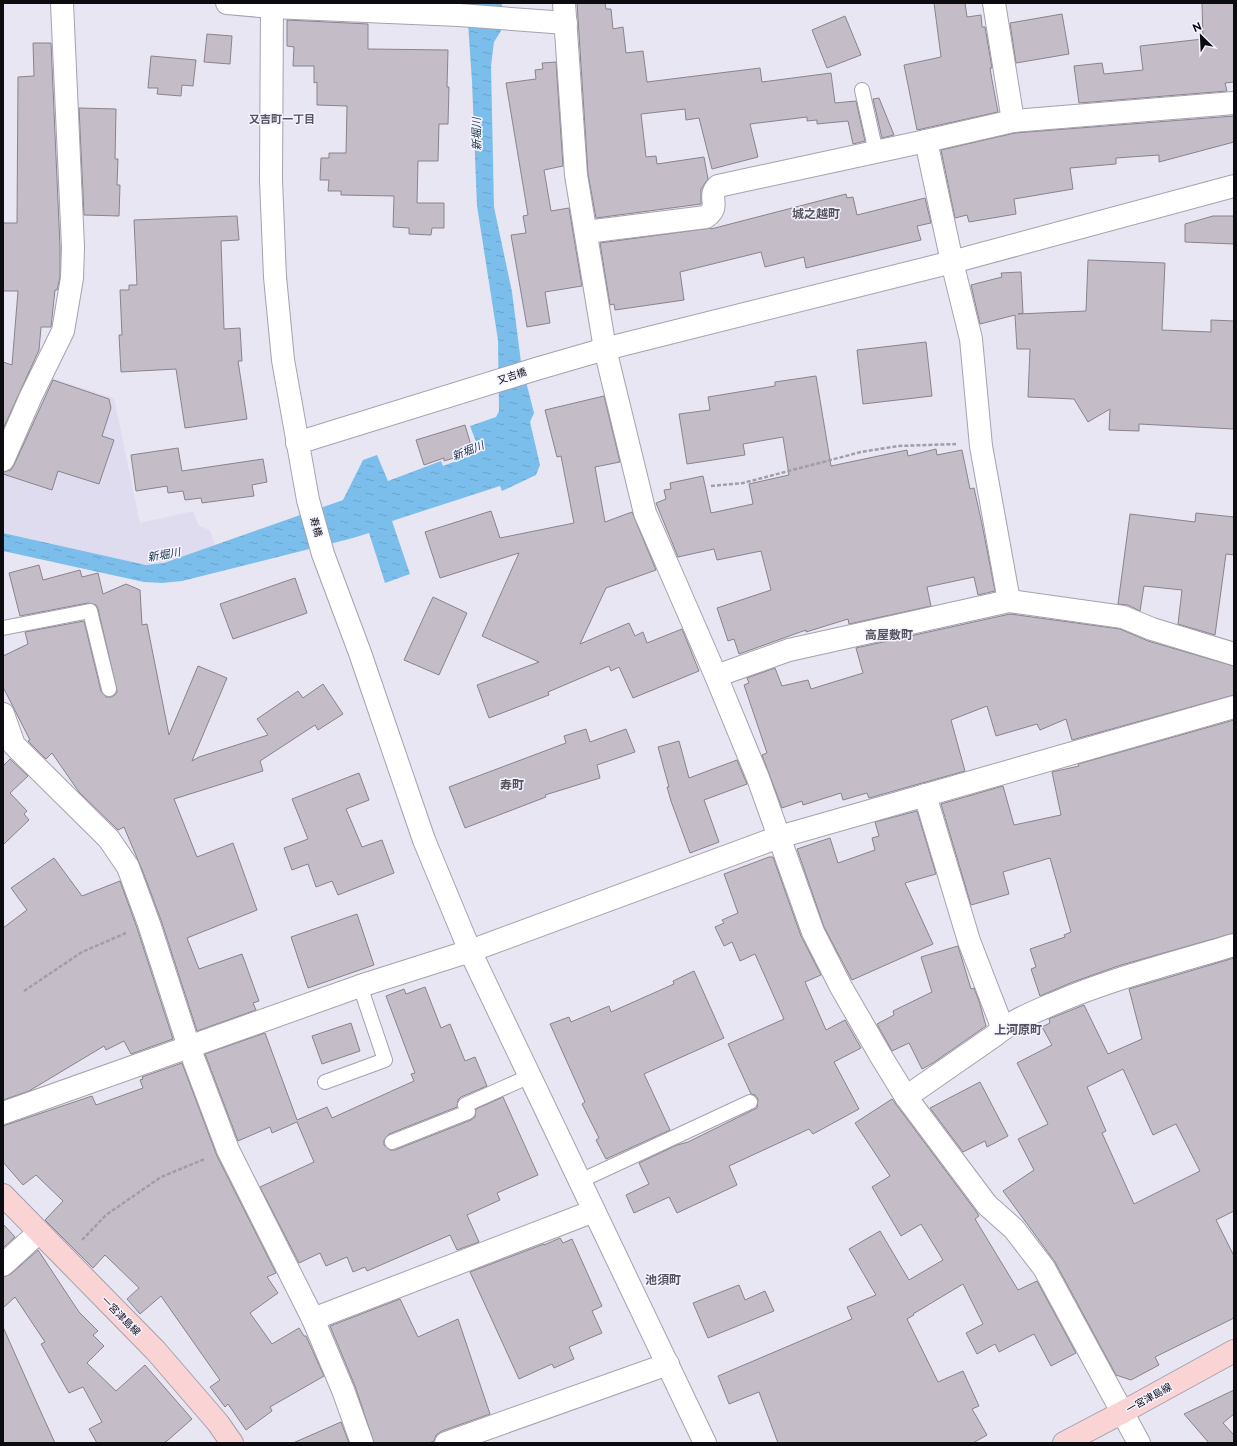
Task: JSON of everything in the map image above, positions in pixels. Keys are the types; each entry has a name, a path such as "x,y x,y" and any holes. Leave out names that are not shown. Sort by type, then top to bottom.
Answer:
{"main road":[{"name":"一宮津島線","path":"3,1196 156,1351 218,1423 232,1443"},
{"name":"一宮津島線","path":"1064,1443 1234,1350"}],"street":[{"path":"3,460 31,396 63,331 72,278 73,247 62,3"},
{"path":"227,3 460,9 507,20 565,13 576,175 605,350 645,513 716,676 758,778 813,932 841,987 906,1097 987,1205 1014,1229 1044,1268 1139,1443"},
{"path":"994,3 1013,121"},
{"name":"寿橋","path":"272,5 271,180 275,277 282,360 308,500 323,554 360,653 424,840 470,951 706,1443"},
{"path":"586,232 706,217 712,213 714,208 713,194 718,186 1013,121 1234,103"},
{"path":"926,141 952,262 971,339 981,446 1009,601"},
{"name":"又吉橋","path":"297,443 536,369 605,350 952,262 1234,186"},
{"path":"716,676 789,650 1009,601 1123,617 1152,629 1234,654"},
{"path":"3,1113 360,986 470,951 779,837 1234,707"},
{"path":"3,714 9,750 109,839 128,867 150,924 189,1047 228,1150 313,1319 343,1390 362,1443"},
{"path":"925,796 969,941 1003,1029"},
{"path":"906,1097 1003,1029 1033,1012 1085,990 1234,945"},
{"path":"313,1319 594,1211"},
{"path":"3,1265 39,1232"},
{"path":"446,1443 668,1364"}],"lane":[{"path":"862,90 876,152"},
{"path":"3,628 90,611 109,689"},
{"path":"325,1082 385,1060 360,986"},
{"path":"392,1142 468,1112 465,1105 530,1076"},
{"path":"580,1181 750,1102"}],"path":[{"path":"711,486 743,484 861,452 898,446 952,443 981,446"},
{"path":"24,991 82,952 150,924"},
{"path":"64,1258 106,1215 161,1177 228,1150"}],"shaded area":[{"path":"46,376 114,398 140,523 193,511 199,526 210,530 215,545 164,563 146,565 3,533 3,471"}],"water":[{"name":"新堀川","path":"468,3 501,3 504,11 501,31 494,42 491,66 494,207 512,292 521,362 534,413 530,422 540,465 536,475 502,491 500,486 392,521 410,574 385,583 369,533 182,581 162,583 144,582 3,551 3,533 146,565 164,563 343,500 363,460 377,455 388,481 441,461 443,466 480,452 470,426 496,417 499,411 498,340 477,206 472,82 467,8"}],"building":[{"path":"577,3 605,3 606,9 611,9 613,29 623,27 626,53 643,51 647,82 760,68 762,82 831,73 835,103 856,101 865,141 853,144 848,121 817,124 817,120 807,121 807,117 750,124 758,157 712,169 699,118 686,120 685,109 641,114 646,157 656,156 657,164 704,157 708,179 701,189 701,204 596,218 588,174"},
{"path":"934,3 965,3 967,17 981,15 982,27 985,27 992,68 990,68 998,112 917,130 904,65 941,57"},
{"path":"1202,3 1234,3 1234,82 1225,83 1227,91 1079,103 1074,66 1102,63 1104,74 1143,70 1140,46 1203,39"},
{"path":"1062,14 1069,54 1016,63 1010,23"},
{"path":"845,16 861,55 827,68 812,30"},
{"path":"287,20 368,24 368,49 448,50 448,124 439,124 438,161 418,161 417,203 444,203 444,228 432,228 431,235 409,234 409,228 393,227 394,196 341,195 341,191 328,191 329,180 320,180 321,158 329,158 329,153 346,153 347,106 317,105 317,82 314,83 314,66 293,66 294,47 287,46"},
{"path":"207,34 232,36 230,64 204,62"},
{"path":"33,43 51,43 60,277 57,290 55,290 51,327 41,327 39,350 3,429 3,362 12,365 18,291 3,291 3,223 17,223 18,77 34,76"},
{"path":"151,56 196,60 193,86 182,85 181,96 157,94 158,88 148,88"},
{"path":"556,62 563,166 544,170 551,211 569,208 582,286 545,292 550,323 527,327 511,235 526,233 523,216 528,215 506,83 536,79 535,70 543,69 542,63"},
{"path":"879,98 894,135 882,138 873,99"},
{"path":"79,108 116,109 115,159 118,159 117,185 120,185 119,216 84,215"},
{"path":"1234,116 1234,142 1159,162 1159,155 1116,158 1116,164 1070,168 1073,189 1014,199 1016,214 969,222 967,215 955,218 941,150 1015,133"},
{"path":"846,194 847,198 853,197 857,215 925,198 931,223 917,226 921,240 806,268 804,257 765,267 761,252 680,272 684,300 615,310 614,304 610,305 600,243 711,229"},
{"path":"237,216 239,240 221,241 224,329 240,328 242,361 238,361 247,419 185,428 176,369 121,372 119,335 122,335 120,290 129,290 129,285 137,285 134,220"},
{"path":"1213,216 1234,216 1234,244 1185,242 1185,224"},
{"path":"1088,260 1165,263 1162,330 1211,332 1211,320 1234,321 1234,429 1139,424 1139,431 1109,430 1110,409 1088,422 1074,399 1028,397 1030,349 1017,349 1015,315 980,324 971,285 1002,277 1001,273 1021,272 1023,313 1018,314 1086,311"},
{"path":"926,342 932,396 863,404 857,350"},
{"path":"816,376 831,466 907,450 908,456 936,449 937,455 962,450 970,489 974,488 995,591 978,595 974,577 927,587 931,606 849,624 848,619 806,632 806,630 739,654 734,639 728,641 717,608 771,590 761,551 717,560 714,549 678,557 656,503 666,499 664,490 671,489 670,483 703,476 711,513 753,504 749,484 789,475 783,437 743,444 745,455 687,464 679,414 710,410 708,397 775,386 775,382"},
{"path":"53,380 109,399 111,408 102,436 114,440 99,484 58,471 52,490 3,474 3,472 11,470 14,465"},
{"path":"604,396 620,462 595,467 605,522 632,512 656,570 606,588 580,644 629,623 635,636 643,632 647,643 682,629 699,671 633,698 619,667 611,671 609,666 548,692 549,695 489,718 477,685 539,662 482,636 519,553 440,578 425,532 491,511 500,538 574,523 561,456 557,457 545,410"},
{"path":"465,425 473,452 444,461 444,458 424,465 416,440"},
{"path":"178,448 182,471 263,459 267,482 252,485 254,496 202,503 201,498 185,500 183,491 168,493 167,486 136,491 131,455"},
{"path":"1196,513 1234,517 1234,555 1226,554 1215,635 1178,624 1182,590 1144,586 1140,611 1128,605 1118,604 1130,514 1195,522"},
{"path":"39,565 43,580 80,570 82,577 98,573 103,594 126,584 140,590 142,625 147,624 169,735 198,666 227,678 192,761 199,757 268,735 257,719 298,691 303,698 323,684 343,714 318,730 315,725 260,761 263,771 174,799 197,857 233,843 257,910 187,938 199,969 242,954 259,1001 253,1003 256,1010 197,1031 161,920 124,827 118,830 79,792 52,753 46,759 28,741 30,740 3,687 3,656 28,644 25,632 84,621 101,691 106,697 111,697 115,695 117,691 96,605 88,603 20,616 9,573"},
{"path":"295,578 307,613 233,639 220,604"},
{"path":"433,597 467,613 439,675 404,660"},
{"path":"1010,614 1120,629 1148,641 1234,666 1234,695 1072,740 1066,719 1040,730 1037,724 996,736 987,706 951,720 965,771 869,798 867,793 843,800 841,793 803,805 802,801 782,808 762,755 767,753 744,685 749,683 747,678 775,668 782,686 808,680 811,689 863,673 856,648"},
{"path":"1234,720 1234,933 1118,966 1073,982 1040,996 1031,969 1036,967 1030,949 1065,937 1064,935 1071,932 1050,858 1003,872 1009,894 971,905 941,804 1003,786 1014,825 1061,815 1052,772 1079,766 1078,764"},
{"path":"586,729 590,742 626,729 635,752 597,765 600,778 545,795 546,797 465,828 449,787 566,743 564,736"},
{"path":"679,741 689,778 737,760 747,784 704,800 719,842 690,853 671,801 667,787 669,787 658,747"},
{"path":"10,759 28,776 10,793 27,811 24,814 29,820 3,845 3,766"},
{"path":"359,773 369,800 346,809 362,847 382,840 394,873 338,895 332,881 316,887 308,864 292,870 284,848 308,839 292,799"},
{"path":"917,811 936,874 905,883 933,944 852,980 824,927 797,849 830,838 838,863 875,850 872,838 879,836 875,822"},
{"path":"769,857 773,857 801,936 821,975 805,982 826,1030 845,1020 861,1048 834,1062 859,1109 813,1134 809,1129 729,1166 737,1185 677,1213 669,1197 634,1213 626,1195 649,1184 639,1163 677,1145 688,1142 757,1108 758,1099 755,1095 751,1094 728,1044 784,1019 755,954 740,961 732,942 724,946 715,927 724,923 722,920 738,913 724,874"},
{"path":"54,858 82,896 120,881 173,1039 131,1054 124,1041 106,1050 104,1046 29,1091 3,1100 3,928 27,910 11,888"},
{"path":"357,914 374,965 308,988 291,937"},
{"path":"958,946 971,989 974,988 986,1026 922,1069 909,1043 892,1051 877,1024 894,1015 893,1011 932,992 921,957"},
{"path":"1234,958 1234,1211 1216,1220 1234,1256 1234,1318 1155,1357 1159,1365 1131,1380 1116,1375 1055,1262 1003,1191 1034,1170 1018,1139 1048,1124 1017,1063 1052,1045 1042,1027 1050,1023 1049,1019 1084,1005 1108,1054 1142,1039 1129,989","holes":["1123,1069 1153,1135 1176,1124 1200,1171 1134,1204 1102,1133 1106,1131 1087,1087"]},
{"path":"694,971 724,1038 644,1074 670,1130 606,1159 596,1140 599,1138 582,1104 585,1102 550,1024 569,1017 571,1022 609,1006 611,1012 674,984 673,981"},
{"path":"425,987 441,1028 450,1024 465,1061 475,1057 487,1086 461,1097 458,1100 457,1107 389,1134 384,1140 384,1145 390,1150 395,1150 471,1120 475,1117 476,1109 503,1097 538,1175 497,1193 500,1200 467,1215 479,1242 457,1250 450,1235 367,1271 365,1267 353,1272 347,1257 326,1266 320,1253 299,1263 260,1187 314,1162 297,1122 272,1133 270,1127 238,1141 205,1054 265,1033 297,1120 327,1107 332,1118 414,1081 411,1074 415,1073 386,996 404,989 406,994"},
{"path":"351,1023 360,1051 322,1064 312,1036"},
{"path":"182,1063 217,1156 276,1273 267,1277 278,1293 250,1313 272,1344 299,1328 304,1336 306,1336 324,1376 270,1407 272,1411 246,1430 228,1404 225,1407 210,1387 220,1380 161,1296 140,1314 127,1299 139,1288 105,1255 93,1268 45,1220 63,1201 36,1175 23,1185 3,1162 3,1126 92,1096 96,1105 143,1088 140,1080 143,1079 142,1077"},
{"path":"980,1082 1008,1136 987,1147 985,1141 963,1152 930,1108"},
{"path":"892,1099 979,1216 975,1219 1018,1290 1037,1281 1076,1353 1051,1366 1034,1334 999,1352 995,1344 977,1354 966,1333 983,1324 963,1284 907,1319 938,1382 963,1371 979,1406 972,1409 987,1435 973,1443 778,1443 759,1392 729,1404 718,1376 852,1319 847,1307 876,1295 849,1249 880,1231 909,1280 943,1260 921,1224 901,1236 872,1187 890,1176 855,1123"},
{"path":"3,1224 15,1237 3,1248"},
{"path":"560,1238 563,1243 572,1239 602,1306 592,1311 602,1333 569,1347 574,1359 554,1368 552,1364 519,1379 470,1272"},
{"path":"38,1250 79,1312 98,1331 93,1335 104,1346 87,1363 116,1391 145,1365 192,1419 167,1441 163,1443 97,1443 89,1429 102,1422 83,1387 69,1393 41,1344 45,1342 15,1297 3,1308 3,1277 11,1274"},
{"path":"739,1285 745,1300 765,1291 774,1311 708,1338 693,1303"},
{"path":"400,1299 418,1337 458,1319 490,1414 442,1431 436,1435 434,1441 429,1443 374,1443 355,1386 330,1326"},
{"path":"3,1327 35,1399 55,1443 3,1443"},
{"path":"1234,1390 1234,1414 1223,1423 1234,1435 1234,1443 1209,1443 1184,1414"},
{"path":"341,1422 349,1443 293,1443"}],"district":[{"name":"又吉町一丁目","path":"282,119"},
{"name":"城之越町","path":"816,214"},
{"name":"高屋敷町","path":"889,635"},
{"name":"寿町","path":"512,785"},
{"name":"上河原町","path":"1018,1030"},
{"name":"池須町","path":"663,1280"}]}
